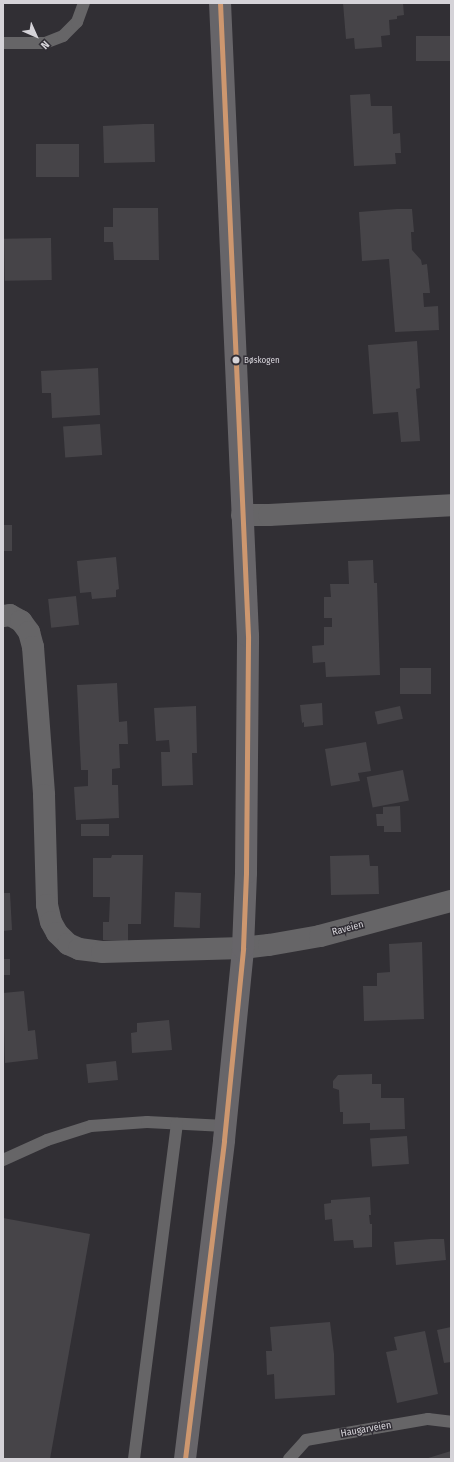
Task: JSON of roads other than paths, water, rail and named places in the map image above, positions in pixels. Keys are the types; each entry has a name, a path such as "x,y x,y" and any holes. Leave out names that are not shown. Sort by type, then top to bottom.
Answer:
{"main road":[{"path":"185,1459 225,1126 243,948 246,873 248,705 242,515 220,3"}],"street":[{"path":"242,515 268,515 451,505"},
{"name":"Raveien","path":"3,616 10,615 21,621 29,632 33,647 44,795 47,905 51,922 57,933 68,944 79,949 102,952 243,948 320,936 451,901"}],"lane":[{"path":"3,43 45,43 63,36 77,22 84,3"},
{"path":"3,1160 47,1140 91,1126 147,1122 225,1126"},
{"path":"134,1459 177,1124"},
{"name":"Haugarveien","path":"289,1459 306,1440 428,1419 451,1422"}],"place":[{"name":"Bøskogen","path":"236,360"}]}
